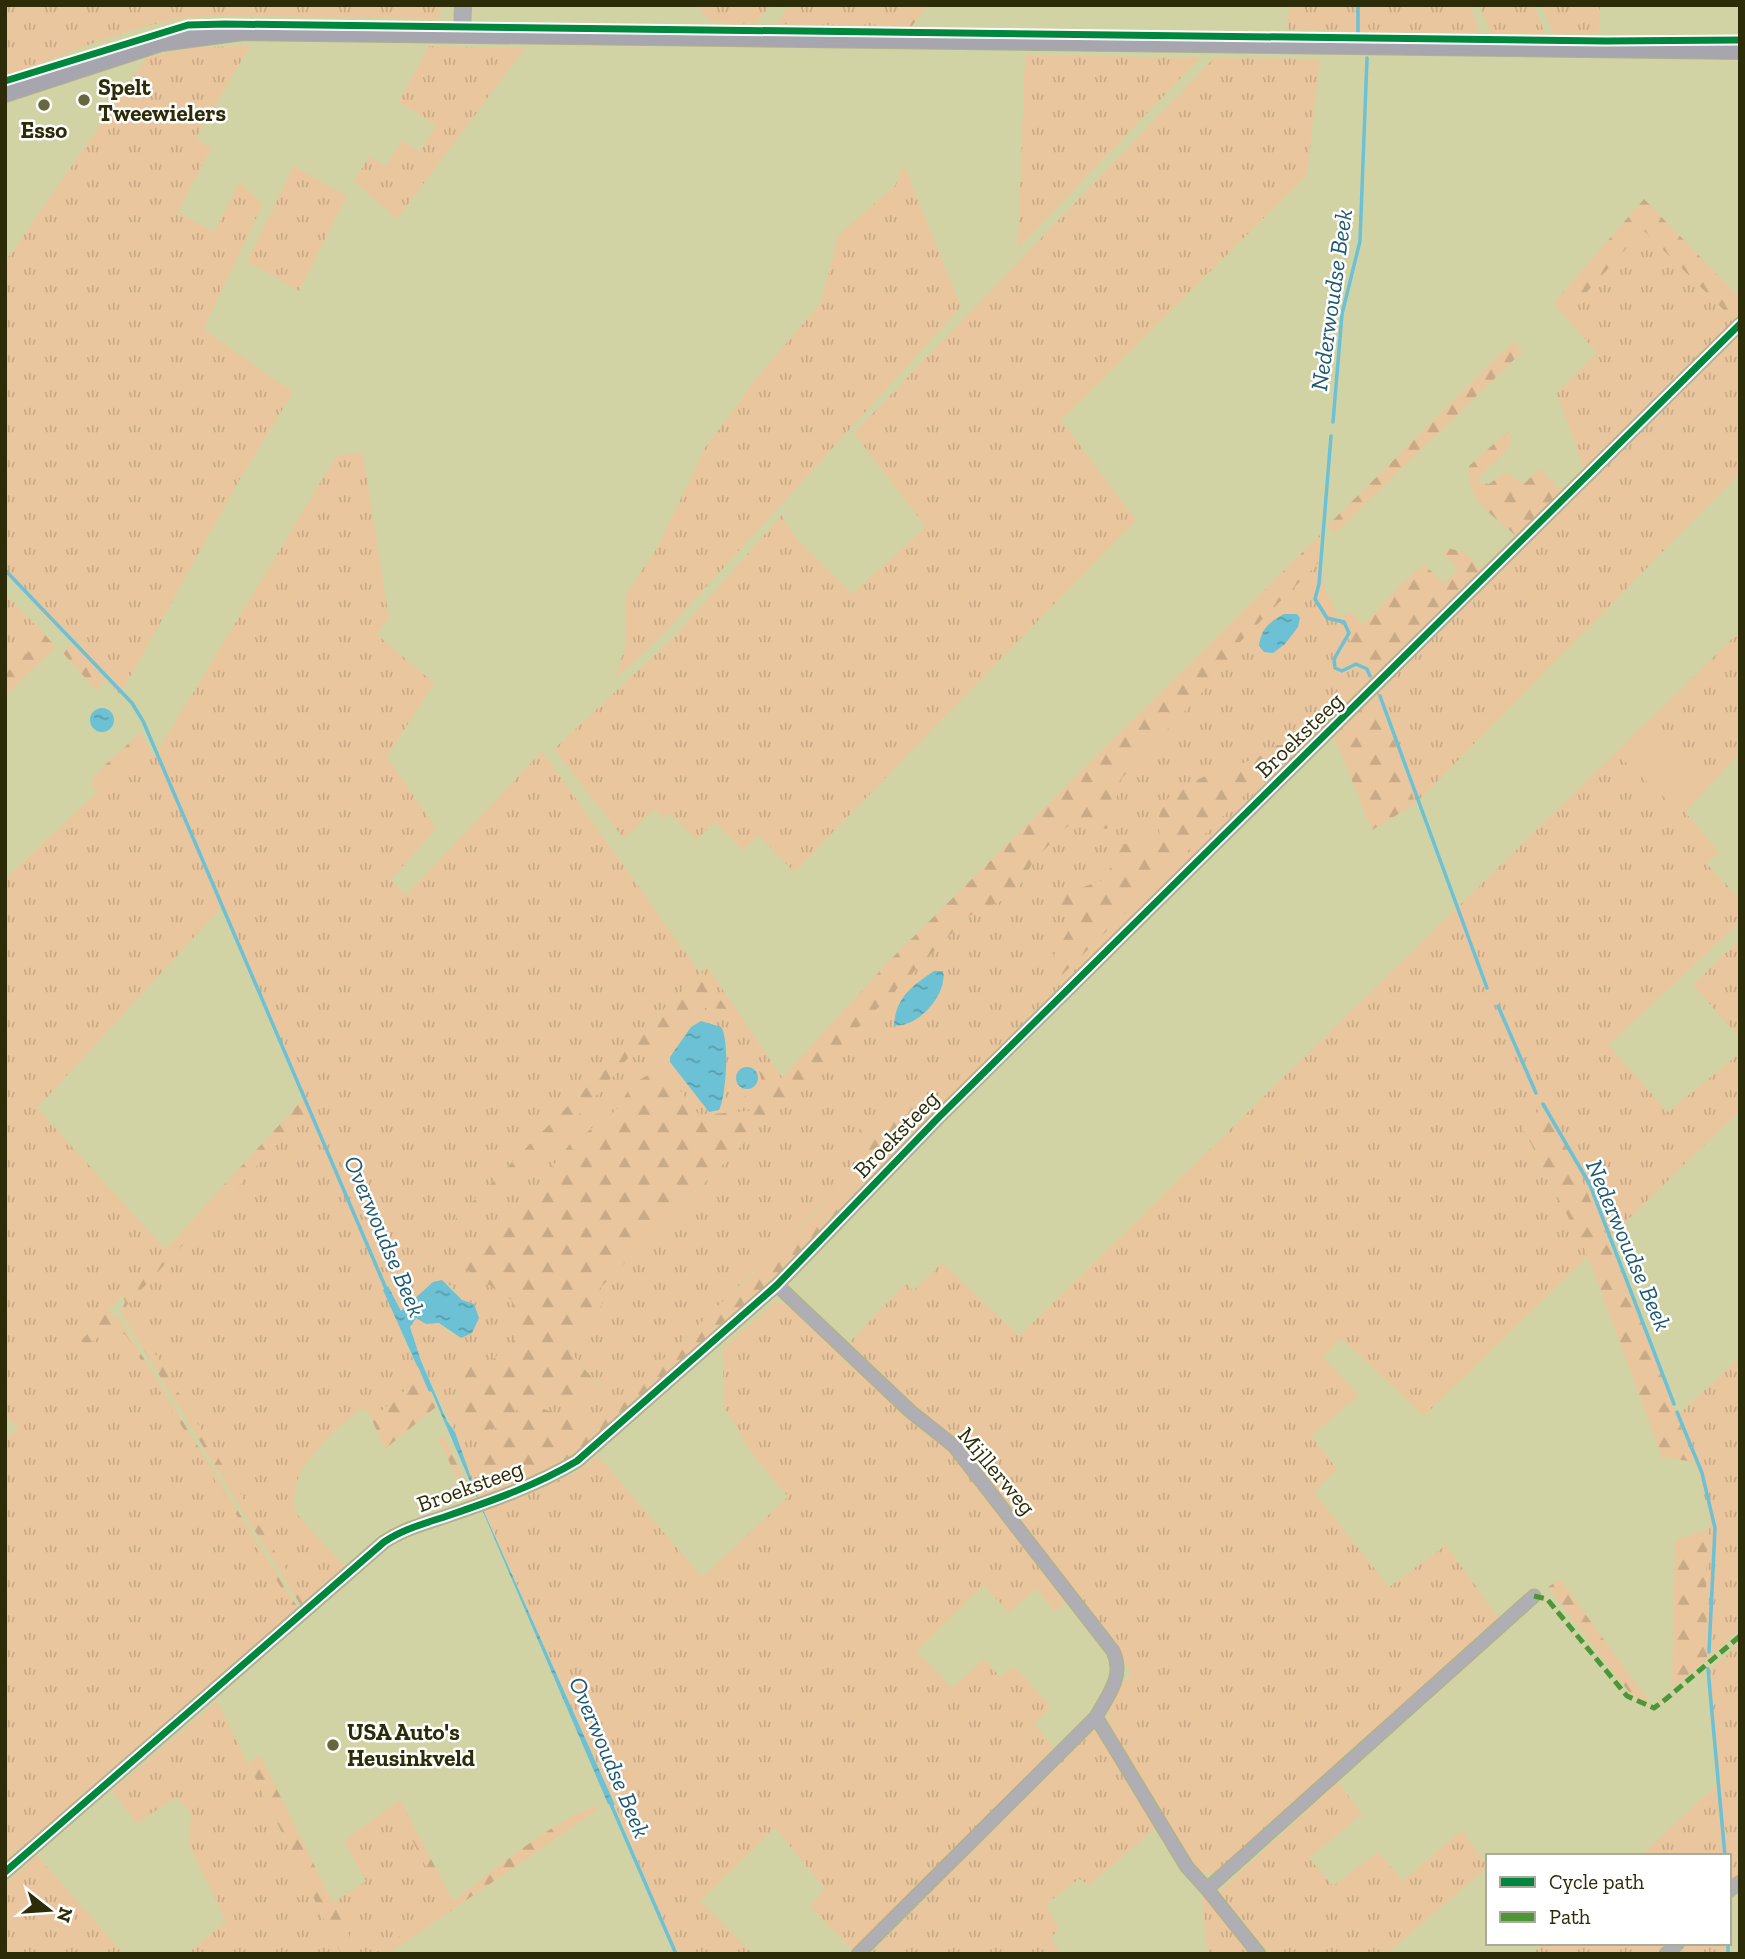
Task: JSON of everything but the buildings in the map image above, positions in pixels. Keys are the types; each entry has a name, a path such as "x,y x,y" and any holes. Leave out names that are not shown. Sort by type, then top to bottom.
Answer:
{"main road":[{"path":"5,93 161,42 243,31 1740,50"}],"street":[{"path":"463,5 463,33"},
{"name":"Broeksteeg","path":"5,1872 384,1542 406,1529 525,1488 577,1461 777,1285 938,1118 1740,324"},
{"name":"Mijllerweg","path":"777,1285 911,1411 954,1446 1113,1651 1120,1664 1118,1677 1096,1717 858,1954"},
{"path":"1207,1889 1534,1597"},
{"path":"1096,1717 1187,1867 1259,1954"}],"green space":[{"path":"5,5 444,5 438,19 214,15 187,18 134,30 5,76"},
{"path":"697,5 771,5 755,24 710,22"},
{"path":"788,5 912,5 897,26 777,24"},
{"path":"912,5 928,5 912,26 897,26"},
{"path":"1289,5 1470,5 1479,33 1287,30"},
{"path":"1480,5 1534,5 1545,34 1490,33"},
{"path":"1542,5 1600,5 1599,34 1554,34"},
{"path":"250,46 196,138 211,148 178,212 214,232 239,182 263,204 203,329 293,392 241,477 120,695 5,573 5,262 147,57 199,47"},
{"path":"429,46 525,48 397,219 354,181 369,156 386,166 401,141 420,152 436,125 399,102"},
{"path":"1025,55 1200,58 1018,248"},
{"path":"1214,58 1320,59 1307,175 1061,420 1136,520 794,872 758,835 743,850 714,822 697,840 670,813 664,818 654,809 624,839 554,749 674,637 782,515 795,537 852,594 926,527 854,433"},
{"path":"294,166 347,196 299,291 247,261"},
{"path":"902,168 907,172 961,307 663,634 615,679 626,644 626,594 657,548 705,448 759,375 820,304 839,234 895,186"},
{"path":"1644,199 1740,298 1740,313 1734,320 1643,230 1577,303 1564,291"},
{"path":"1643,229 1734,320 1584,468 1557,393 1597,353 1553,303 1564,291 1578,302"},
{"path":"1740,330 1740,473 1415,804 1406,771 1375,693"},
{"path":"1514,341 1522,352 1334,534 1327,526"},
{"path":"1507,432 1510,433 1508,447 1477,481 1489,484 1506,472 1524,484 1540,468 1561,491 1516,536 1482,506 1469,478 1469,466"},
{"path":"363,453 389,619 376,634 434,683 387,757 436,828 391,880 406,895 542,751 700,973 389,1285 405,1284 495,1201 580,1114 633,1052 663,1049 705,1008 726,1009 701,972 706,965 782,1077 777,1083 761,1072 764,1086 750,1111 699,1115 662,1068 633,1084 617,1110 569,1145 539,1184 475,1243 464,1268 511,1300 522,1334 493,1359 459,1370 456,1396 462,1425 489,1429 518,1409 525,1395 601,1387 563,1344 602,1305 601,1287 969,916 1015,894 1034,860 1070,824 1107,829 1122,778 1233,659 1234,650 1240,642 1321,560 1324,586 1370,681 1040,1010 870,1186 856,1172 616,1405 585,1416 567,1416 536,1407 494,1442 479,1461 494,1493 480,1503 455,1432 421,1361 410,1326 415,1317 439,1323 454,1336 477,1310 474,1304 462,1300 450,1285 427,1288 401,1311 388,1286 406,1345 424,1374 378,1414 360,1409 324,1442 304,1468 294,1497 296,1513 349,1572 307,1604 126,1306 309,1110 221,908 37,1108 165,1249 81,1341 87,1345 100,1336 125,1334 298,1615 8,1862 5,1859 5,1441 18,1427 9,1419 5,1422 5,879 147,745 154,757 337,455","holes":["728,1046 723,1072 724,1101 683,1077 670,1062"]},
{"path":"1320,535 1321,560 1240,642 1234,650 1233,659 1122,778 1107,829 1070,824 1034,860 1015,894 969,916 601,1287 602,1305 563,1344 601,1388 557,1403 543,1395 525,1395 518,1409 499,1428 489,1429 485,1438 469,1437 461,1421 458,1404 459,1369 493,1359 521,1334 511,1300 464,1268 475,1243 539,1184 569,1145 617,1110 632,1084 662,1067 699,1115 750,1111 753,1108 743,1099 750,1090 763,1086 759,1071 777,1083 890,960"},
{"path":"1448,548 1466,553 1481,570 1370,681 1339,620 1350,611 1363,624 1407,578 1425,565 1444,584 1458,569 1443,554"},
{"path":"5,593 45,635 5,675"},
{"path":"1740,631 1740,753 1685,812 1719,852 1706,863 1740,899 1740,922 1608,1045 1668,1112 1740,1053 1740,1110 1608,1239 1545,1105 1523,1129 1588,1256 1424,1416 1341,1338 1323,1357 1359,1395 1311,1436 1337,1469 1314,1492 1389,1587 1446,1545 1500,1620 1215,1874 1196,1870 1108,1725 1110,1698 1131,1674 1121,1654 955,1439 932,1424 846,1346 906,1283 913,1291 942,1263 1019,1336"},
{"path":"45,635 56,647 5,696 5,675"},
{"path":"72,644 106,681 96,690 63,653"},
{"path":"1375,693 1406,771 1415,804 1372,830 1334,736"},
{"path":"1640,727 1700,780 1675,807 1616,754"},
{"path":"141,732 147,745 97,792 91,786 94,775"},
{"path":"1277,745 1290,745 1289,751 1055,982 1050,962 1073,923 1056,897 1105,879 1122,844 1160,844 1159,816 1166,801 1177,790 1247,762"},
{"path":"1740,939 1740,1038 1693,985"},
{"path":"701,972 727,1009 705,1008 663,1050 633,1052 580,1114 495,1201 405,1284 397,1278"},
{"path":"304,1098 309,1110 126,1306 307,1604 303,1609 121,1313 125,1302 123,1295"},
{"path":"1545,1104 1575,1164 1645,1328 1694,1462 1662,1457 1588,1256 1523,1128"},
{"path":"899,1107 911,1109 923,1117 874,1173 861,1151 859,1129 874,1118"},
{"path":"857,1172 870,1186 821,1238 570,1463 494,1493 479,1461 494,1442 536,1406 567,1416 585,1416 616,1405"},
{"path":"776,1301 793,1308 893,1404 957,1455 1068,1600 1055,1612 1036,1588 1009,1613 984,1585 916,1651 952,1688 984,1659 1000,1677 1014,1666 1051,1707 1034,1723 1057,1752 854,1951 810,1906 825,1889 775,1828 700,1901 753,1954 676,1954 615,1805 484,1510 574,1474 598,1456 702,1577 788,1497 751,1452 723,1405 723,1348"},
{"path":"109,1310 114,1317 117,1315 301,1613 298,1615 125,1334 100,1336 87,1345 81,1341"},
{"path":"1740,1357 1740,1629 1707,1659 1706,1563 1710,1522 1699,1473 1676,1417"},
{"path":"424,1374 436,1407 385,1449 368,1411 378,1414"},
{"path":"444,1435 474,1503 470,1504 438,1439"},
{"path":"1709,1529 1706,1563 1707,1659 1672,1688 1675,1540"},
{"path":"1560,1579 1649,1702 1632,1696 1548,1587"},
{"path":"1740,1643 1740,1876 1731,1883 1731,1854 1642,1854 1717,1785 1707,1673"},
{"path":"217,1701 341,1954 187,1954 226,1921 189,1845 191,1813 177,1797 137,1823 112,1791"},
{"path":"1090,1730 1099,1731 1159,1825 1089,1885 1079,1879 1046,1904 1059,1929 1052,1937 1053,1943 1063,1954 870,1954"},
{"path":"260,1755 358,1954 341,1954 248,1763"},
{"path":"1338,1782 1362,1814 1309,1858 1333,1886 1378,1852 1403,1881 1462,1830 1486,1864 1486,1869 1386,1954 1267,1954 1222,1895 1222,1889"},
{"path":"400,1800 453,1901 549,1830 588,1809 603,1806 388,1954 374,1954 445,1905 394,1804"},
{"path":"394,1804 446,1905 374,1954 358,1954 333,1903 366,1881 344,1841"},
{"path":"37,1856 124,1954 5,1954 5,1884"},
{"path":"1206,1894 1255,1954 1208,1954 1202,1901"},
{"path":"1542,1945 1668,1945 1658,1954 1532,1954"},
{"path":"1683,1945 1728,1945 1729,1954 1675,1954"}],"water":[{"path":"1284,614 1297,614 1300,618 1298,627 1285,644 1273,653 1264,652 1259,646 1264,631 1270,623"},
{"path":"102,708 110,712 114,720 110,728 102,732 94,728 90,720 94,712"},
{"path":"934,971 943,971 941,990 936,999 921,1016 903,1025 894,1025 898,1007 906,993"},
{"path":"701,1021 721,1027 725,1044 724,1093 719,1110 709,1112 670,1062 670,1057 691,1027"},
{"path":"747,1067 755,1070 758,1078 755,1086 747,1089 739,1086 736,1078 739,1070"},
{"path":"442,1280 462,1300 474,1304 479,1318 472,1333 461,1338 439,1323 426,1324 416,1318 410,1327 421,1361 447,1421 455,1432 480,1503 615,1805 608,1804 424,1374 417,1366 383,1290 388,1286 401,1311 433,1282"}],"waterway":[{"name":"Nederwoudse Beek","path":"1358,5 1358,34"},
{"name":"Nederwoudse Beek","path":"1333,422 1342,314 1360,241 1367,58"},
{"name":"Nederwoudse Beek","path":"1331,436 1319,584 1315,599 1327,618 1344,622 1349,633 1334,659 1335,668 1342,671 1356,664 1367,669 1370,676"},
{"name":"Overwoudse Beek","path":"5,570 132,703 143,721 387,1291"},
{"name":"Nederwoudse Beek","path":"1380,696 1487,988"},
{"name":"Nederwoudse Beek","path":"1498,1006 1536,1093"},
{"name":"Nederwoudse Beek","path":"1543,1104 1590,1185 1674,1404"},
{"name":"Overwoudse Beek","path":"421,1369 430,1390"},
{"name":"Nederwoudse Beek","path":"1677,1412 1702,1473 1715,1528 1709,1652"},
{"name":"Nederwoudse Beek","path":"1708,1669 1725,1854"},
{"name":"Overwoudse Beek","path":"610,1802 676,1954"},
{"name":"Nederwoudse Beek","path":"1728,1945 1728,1954"}],"marked path":[{"path":"1534,1596 1547,1599 1627,1696 1654,1708 1740,1636"}],"cycle path":[{"path":"5,81 188,25 225,24 1605,41 1740,40"},
{"path":"5,1872 384,1542 408,1529 515,1491 577,1461 777,1285 938,1118 1740,324"}],"place":[{"name":"Spelt Tweewielers","path":"84,100"},
{"name":"Esso","path":"44,105"},
{"name":"USA Auto's Heusinkveld","path":"333,1745"}]}
